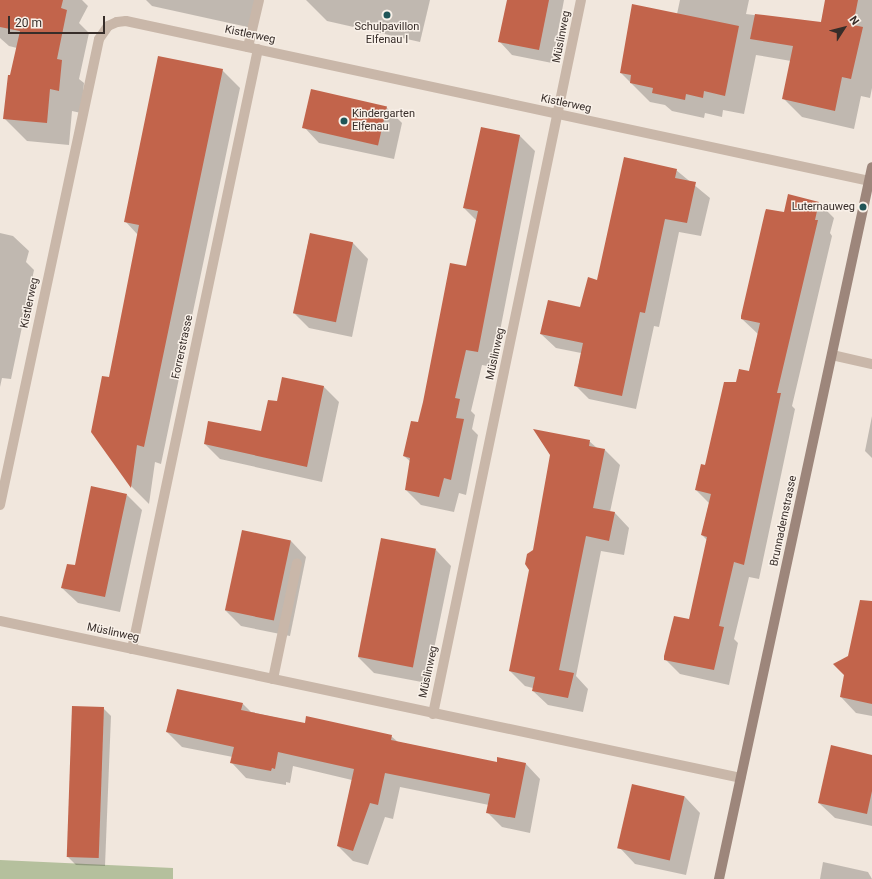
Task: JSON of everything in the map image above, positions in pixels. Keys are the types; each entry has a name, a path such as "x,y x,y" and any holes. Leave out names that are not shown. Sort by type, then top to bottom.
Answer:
{"street":[{"name":"Forrerstrasse","path":"132,649 253,48 259,0"},
{"name":"Müslinweg","path":"433,714 581,0"},
{"name":"Kistlerweg","path":"0,505 102,32 116,22 126,20 869,181"},
{"name":"Brunnadernstrasse","path":"719,879 872,167"},
{"path":"832,355 872,364"},
{"path":"273,679 297,563"},
{"name":"Müslinweg","path":"0,621 433,714 741,778"}],"green space":[{"path":"0,860 173,868 173,879 0,879"}],"building":[{"path":"0,0 63,0 61,8 67,10 57,59 62,60 59,91 50,89 47,123 3,119 8,75 10,75 20,31 0,27"},
{"path":"507,0 549,0 539,50 498,42"},
{"path":"825,0 858,0 853,25 863,27 851,79 842,77 835,111 782,99 793,46 750,39 755,14 821,22"},
{"path":"632,4 739,26 725,96 704,91 703,98 686,94 685,100 652,93 653,88 630,83 631,75 620,73"},
{"path":"158,56 223,69 144,447 137,445 131,488 91,432 102,376 109,377 139,225 124,222"},
{"name":"Kindergarten Elfenau","path":"311,89 387,107 378,146 302,128"},
{"path":"481,127 520,135 478,352 466,350 455,398 460,399 456,418 464,419 451,480 444,478 439,497 405,490 410,458 403,456 411,421 418,422 423,402 450,263 466,266 478,211 463,208"},
{"path":"624,157 677,169 675,178 696,182 687,223 665,219 645,313 640,312 622,396 574,386 583,343 540,334 548,300 580,307 588,277 597,280"},
{"path":"788,194 819,202 815,220 818,220 777,393 781,393 744,565 734,562 719,626 724,627 714,670 664,660 674,616 689,619 707,537 701,535 711,494 695,490 701,464 705,465 724,382 736,382 739,369 749,371 760,323 741,319 741,316 765,212 766,209 784,212"},
{"path":"310,233 353,242 336,322 293,313"},
{"path":"282,377 324,386 307,467 204,444 208,421 261,431 268,400 277,401"},
{"path":"533,429 590,440 589,446 605,449 593,508 615,512 609,541 586,536 559,670 574,673 568,698 532,691 535,677 509,671 529,570 525,564 527,554 533,550 550,455"},
{"path":"91,486 127,494 105,597 61,588 67,564 75,565"},
{"path":"242,530 291,540 274,621 225,610"},
{"path":"381,538 436,549 413,667 358,657"},
{"path":"860,600 872,601 872,704 840,697 844,675 833,664 848,656"},
{"path":"177,689 243,703 241,710 305,723 306,716 392,735 391,740 497,762 497,757 526,763 515,818 486,813 490,794 385,773 378,805 370,803 353,851 337,846 354,769 278,752 275,769 272,768 271,771 230,763 234,747 166,732"},
{"path":"72,706 104,707 99,858 67,857"},
{"path":"831,745 872,755 872,791 867,814 818,803"},
{"path":"632,784 685,796 670,860 617,848"}],"place":[{"name":"Schulpavillon Elfenau I","path":"387,15"},
{"name":"Kindergarten Elfenau","path":"344,121"},
{"name":"Luternauweg","path":"863,207"}]}
